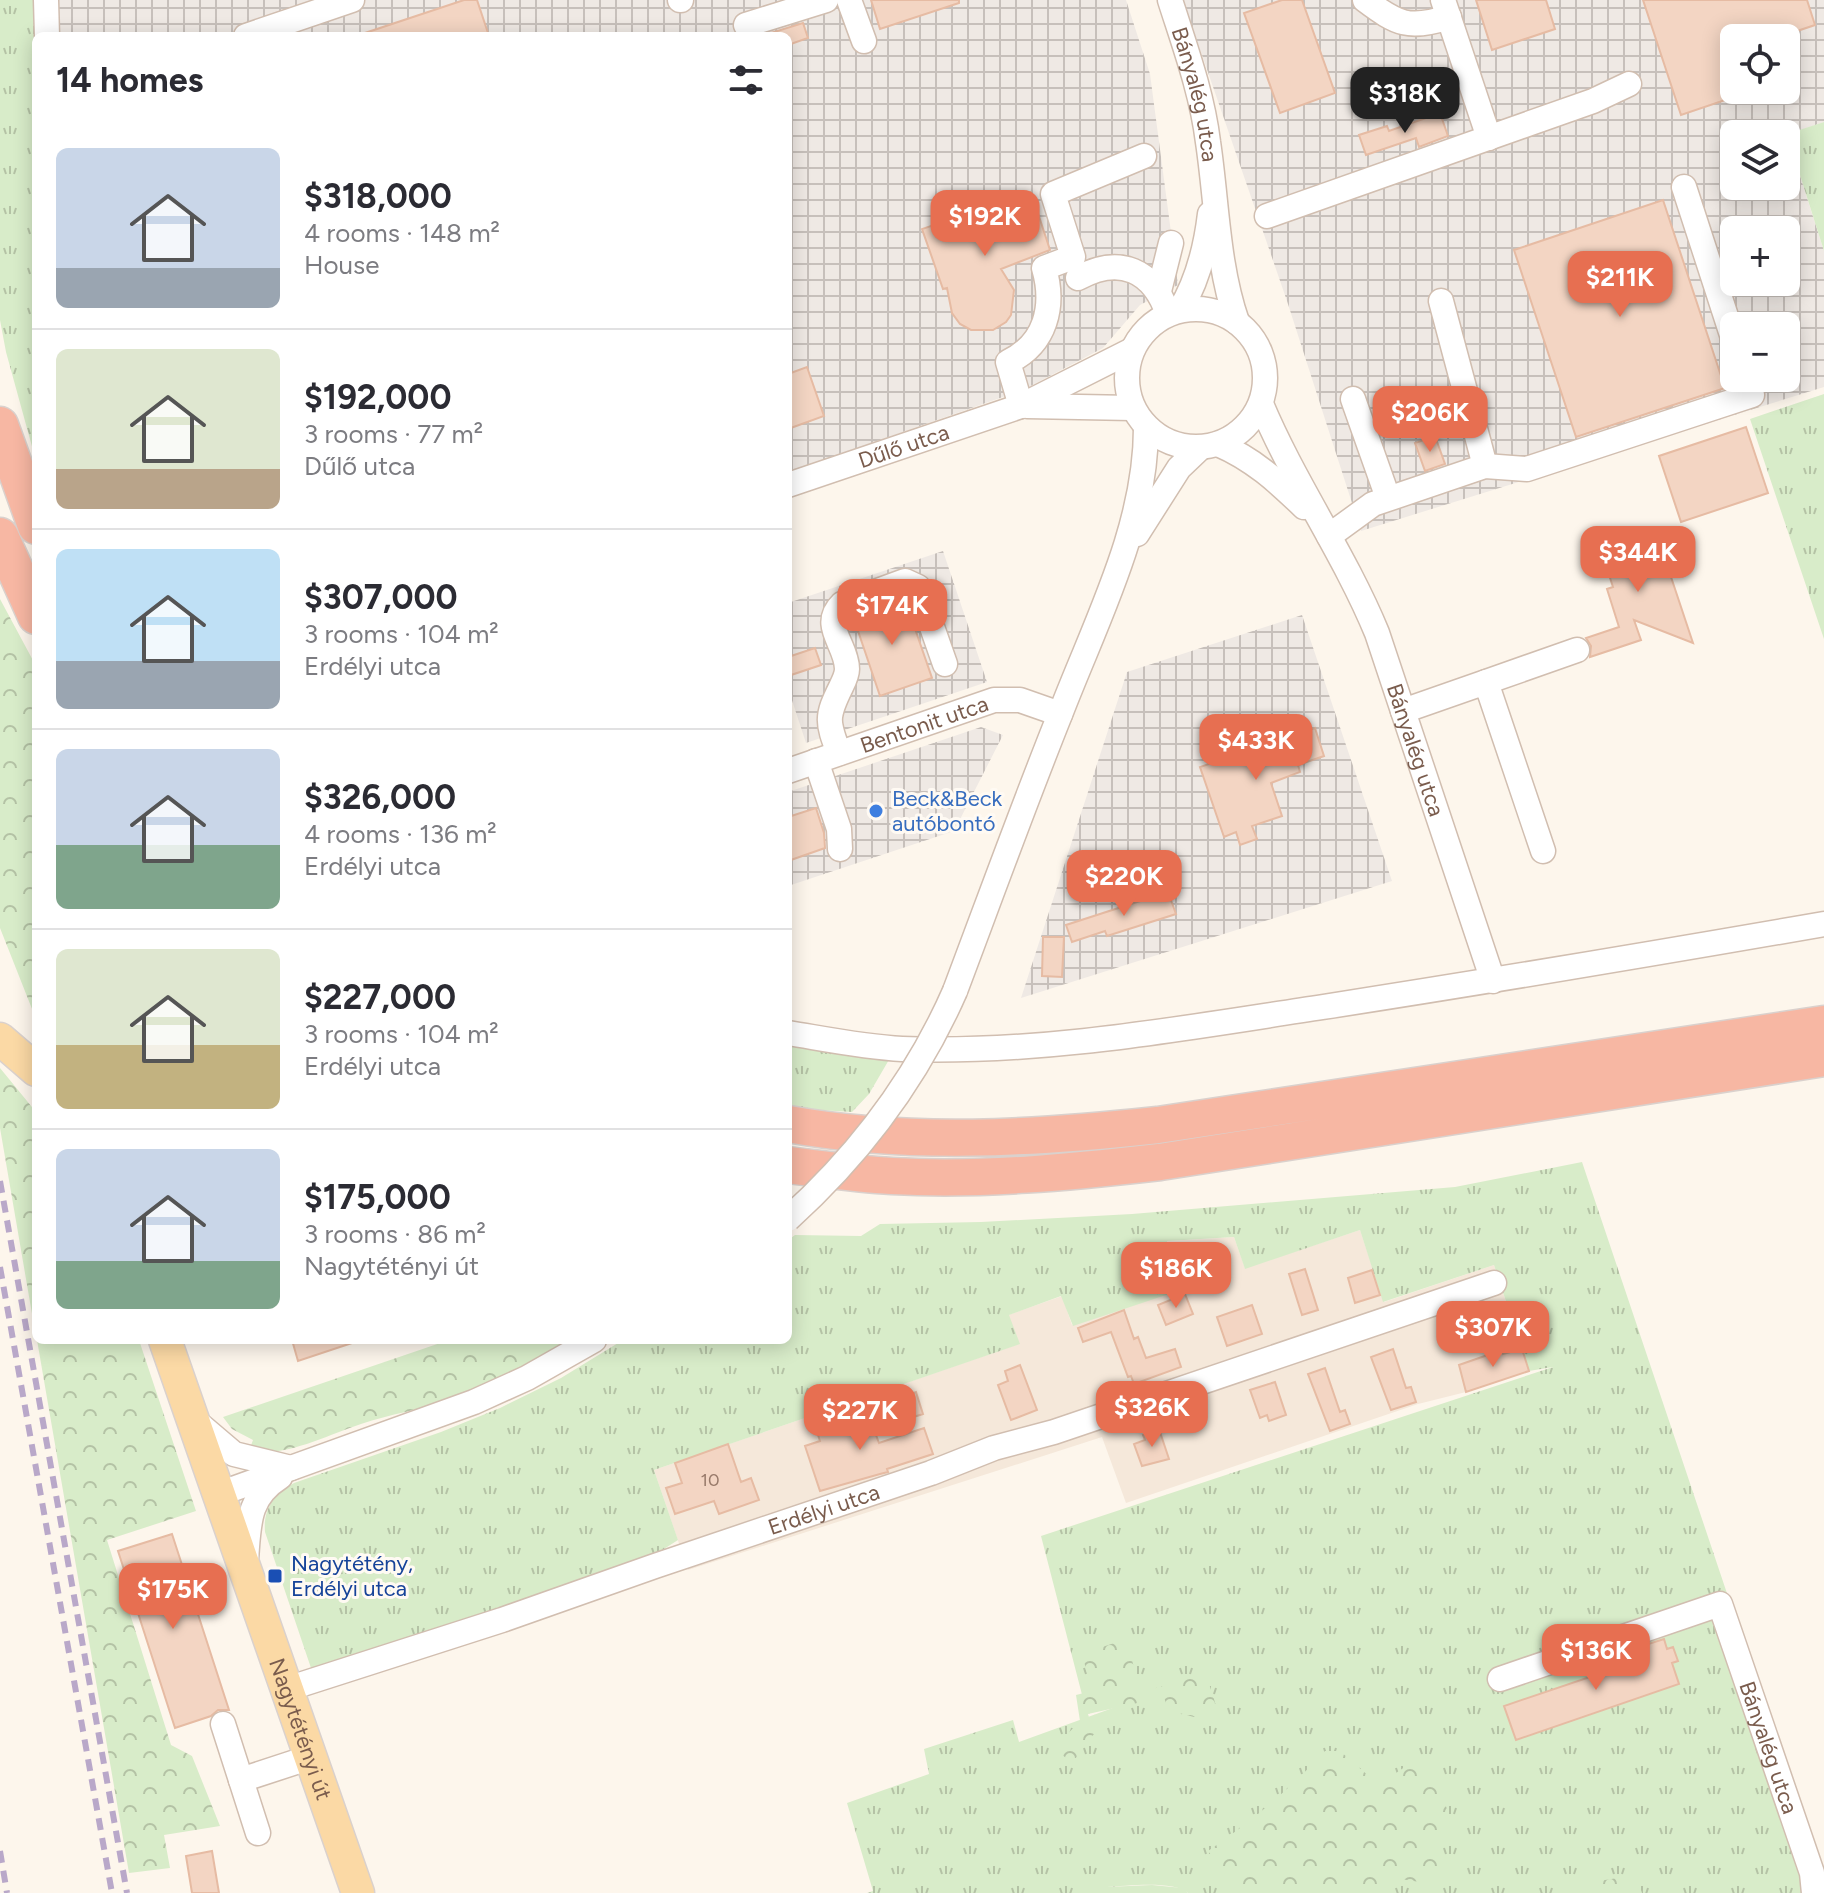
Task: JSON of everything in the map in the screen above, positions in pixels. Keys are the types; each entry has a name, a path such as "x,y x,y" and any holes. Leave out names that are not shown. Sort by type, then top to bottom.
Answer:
{"highway":[{"path":"0,425 32,515"},
{"path":"0,536 32,607"},
{"path":"792,1124 922,1137 1068,1134 1158,1125 1824,1024"},
{"path":"792,1165 891,1176 986,1177 1069,1172 1160,1162 1824,1058"}],"main road":[{"path":"0,1039 32,1067"},
{"name":"Nagytétényi út","path":"166,1344 358,1893"}],"street":[{"path":"46,0 47,32"},
{"path":"258,32 352,0"},
{"path":"746,25 826,0"},
{"path":"849,0 864,41"},
{"path":"1365,0 1388,17 1407,25 1426,25 1446,9 1489,138"},
{"name":"Bányalég utca","path":"1176,2 1198,84 1208,141 1226,291 1237,322 1259,350 1265,386 1261,404 1292,471 1362,595 1493,981"},
{"path":"1267,216 1593,101 1629,84"},
{"path":"1021,406 1008,362 1027,350 1043,330 1049,297 1044,268 1073,257 1053,194 1144,156"},
{"path":"1684,187 1725,312"},
{"name":"Bányalég utca","path":"1132,350 1147,329 1174,312 1190,293 1201,258 1213,190"},
{"path":"1159,291 1171,243"},
{"path":"1078,278 1098,269 1125,268 1141,275 1159,291 1174,312 1209,311 1237,322"},
{"path":"1441,301 1485,466"},
{"path":"792,1215 831,1179 891,1106 937,1032 955,991 1122,560 1146,459 1139,418 1126,379 1132,350"},
{"name":"Dűlő utca","path":"792,484 1021,406 1132,350"},
{"path":"1326,531 1373,504 1485,466 1527,469 1752,395 1751,392"},
{"path":"1353,399 1388,498"},
{"path":"1122,560 1179,468 1209,446 1236,435 1251,421 1261,404"},
{"name":"Dűlő utca","path":"1021,406 1139,418"},
{"name":"Bányalég utca","path":"1139,418 1162,440 1180,447 1209,446 1242,455 1266,471 1326,531"},
{"path":"840,849 828,757 827,721 847,668 833,627 836,609 905,581 912,582 918,587 945,664"},
{"path":"1403,711 1577,650"},
{"path":"1486,682 1543,851"},
{"name":"Bentonit utca","path":"792,770 994,700 1020,700 1060,714"},
{"path":"792,1034 899,1049 1049,1046 1493,981 1824,924"},
{"name":"Erdélyi utca","path":"287,1689 502,1620 931,1473 994,1448 1054,1432 1494,1283"},
{"path":"219,1494 474,1402 527,1378 587,1344"},
{"path":"192,1418 234,1454 293,1468"},
{"path":"245,1570 253,1506 264,1487 293,1468"},
{"name":"Bányalég utca","path":"1500,1679 1720,1604 1812,1873 1814,1893"},
{"path":"223,1724 258,1833"},
{"path":"241,1780 311,1757"}],"shaded area":[{"path":"55,0 1126,0 1150,74 1178,285 1140,305 1103,348 1023,390 792,471 792,32 56,32"},
{"path":"1183,0 1824,0 1824,122 1800,130 1800,120 1720,120 1720,200 1800,200 1800,176 1824,251 1824,387 1361,531 1287,301"},
{"path":"943,551 987,682 806,743 792,700 792,602"},
{"path":"1302,615 1392,881 1021,998 1127,672"},
{"name":"Beck&Beck autóbontó","path":"981,727 1003,735 954,831 792,885 792,791"},
{"path":"1360,1230 1384,1302 1494,1265 1529,1371 1418,1404 1126,1503 1102,1437 688,1570 654,1470 1019,1344 1008,1315 1062,1296 1072,1325 1184,1288 1167,1241 1234,1237 1245,1268"}],"green space":[{"path":"0,0 36,0 36,32 32,32 32,446 0,320"},
{"path":"1824,122 1824,251 1800,175 1800,130"},
{"path":"1824,394 1824,639 1750,419"},
{"path":"0,599 32,659 32,1009 0,928"},
{"path":"792,1043 890,1058 869,1094 852,1112 792,1106"},
{"path":"0,1068 32,1107 32,1314 0,1128"},
{"path":"1582,1162 1823,1879 1824,1893 1188,1893 1172,1886 1149,1885 1107,1887 1107,1893 867,1893 873,1891 847,1803 929,1774 924,1749 1013,1720 1019,1742 1165,1689 1087,1714 1041,1536 1553,1367 1529,1371 1494,1265 1383,1302 1360,1230 1245,1269 1234,1237 1167,1241 1184,1289 1073,1326 1061,1296 1009,1315 1020,1344 654,1470 678,1540 656,1554 329,1667 311,1668 265,1532 268,1509 281,1492 294,1483 500,1408 561,1378 616,1344 792,1344 792,1237 795,1235 861,1236 880,1224 1132,1214 1455,1187"},
{"path":"38,1344 140,1344 196,1511 107,1540 171,1745 192,1756 220,1826 164,1835 170,1868 129,1873"},
{"path":"437,1344 564,1344 512,1372 450,1399 291,1448 249,1451 253,1440 232,1429 223,1417"},
{"path":"1126,1639 1141,1692 1206,1674 1218,1712 1194,1717 1168,1710 1164,1697 1088,1714 1094,1734 1072,1763 1054,1748 1080,1721 1076,1695 1092,1691 1082,1654"},
{"path":"1325,1751 1340,1751 1379,1785 1416,1759 1429,1758 1448,1812 1442,1824 1438,1885 1401,1879 1391,1893 1238,1891 1208,1851 1270,1804"},
{"path":"1636,1875 1642,1893 1564,1893 1562,1887"},
{"path":"1152,1885 1183,1888 1188,1893 1107,1893 1106,1887"}],"building":[{"path":"464,0 477,0 488,32 368,32"},
{"path":"871,0 959,0 959,3 880,29"},
{"path":"1282,0 1302,0 1335,93 1280,113 1244,13"},
{"path":"1476,0 1546,0 1555,29 1492,50"},
{"path":"1643,0 1807,0 1815,25 1800,30 1800,24 1720,24 1720,102 1681,115"},
{"path":"803,23 808,38 792,44 792,32 774,32"},
{"path":"1440,113 1448,136 1419,147 1416,138 1366,155 1359,135 1387,126 1389,131"},
{"path":"1031,192 1050,250 1001,269 1014,290 1011,315 993,330 971,330 960,324 952,313 947,288 943,289 922,229"},
{"path":"1663,200 1720,373 1720,390 1576,437 1514,250"},
{"path":"807,367 824,416 792,428 792,373"},
{"path":"1746,427 1768,493 1681,522 1659,456"},
{"path":"1435,436 1445,464 1425,471 1415,443"},
{"path":"1645,529 1658,568 1667,565 1693,643 1634,620 1641,640 1590,657 1591,646 1586,638 1619,627 1607,589 1613,587 1599,544"},
{"path":"904,597 932,678 880,696 853,616"},
{"path":"815,648 821,665 792,675 792,656"},
{"path":"1315,728 1324,756 1298,765 1300,772 1271,783 1282,816 1252,826 1257,839 1240,845 1236,832 1224,837 1200,767"},
{"path":"816,808 825,848 792,860 792,816"},
{"path":"1168,892 1176,914 1107,936 1105,931 1072,942 1066,925"},
{"path":"1043,937 1064,937 1062,977 1042,976"},
{"path":"1305,1269 1318,1310 1302,1315 1289,1274"},
{"path":"1372,1270 1380,1295 1355,1303 1348,1278"},
{"path":"1185,1294 1193,1314 1166,1325 1158,1305"},
{"path":"1252,1305 1262,1334 1227,1346 1217,1317"},
{"path":"1124,1310 1134,1339 1138,1337 1146,1358 1175,1349 1181,1367 1134,1384 1131,1376 1128,1377 1111,1332 1083,1342 1078,1328"},
{"path":"293,1344 349,1344 298,1361"},
{"path":"1393,1349 1406,1388 1411,1387 1416,1402 1391,1410 1371,1357"},
{"path":"1522,1349 1529,1371 1466,1392 1459,1365 1502,1350 1503,1354"},
{"path":"1020,1365 1037,1410 1011,1420 998,1385 1008,1381 1005,1371"},
{"path":"1325,1368 1340,1412 1345,1410 1350,1424 1330,1431 1308,1374"},
{"path":"1275,1382 1286,1415 1269,1421 1267,1415 1260,1418 1250,1390"},
{"path":"916,1392 923,1414 907,1419 900,1398"},
{"path":"831,1414 836,1430 870,1419 879,1443 924,1428 933,1454 887,1469 888,1472 820,1491 805,1446 820,1441 813,1420"},
{"path":"1159,1429 1169,1459 1142,1466 1134,1444 1145,1440 1143,1435"},
{"path":"728,1444 741,1482 751,1478 759,1500 719,1514 714,1501 675,1514 666,1488 682,1483 675,1463"},
{"path":"172,1534 229,1710 218,1710 211,1716 175,1728 118,1551"},
{"path":"1664,1639 1667,1649 1673,1647 1678,1661 1672,1663 1679,1684 1516,1740 1504,1706 1643,1659 1639,1647"},
{"path":"212,1851 219,1893 192,1893 186,1856"}],"railway":[{"path":"0,1181 127,1893"},
{"path":"0,1267 112,1893"},
{"path":"0,1851 7,1893"}],"place":[{"name":"Beck&Beck autóbontó","path":"876,811"},
{"name":"Nagytétény, Erdélyi utca","path":"275,1576"}]}
